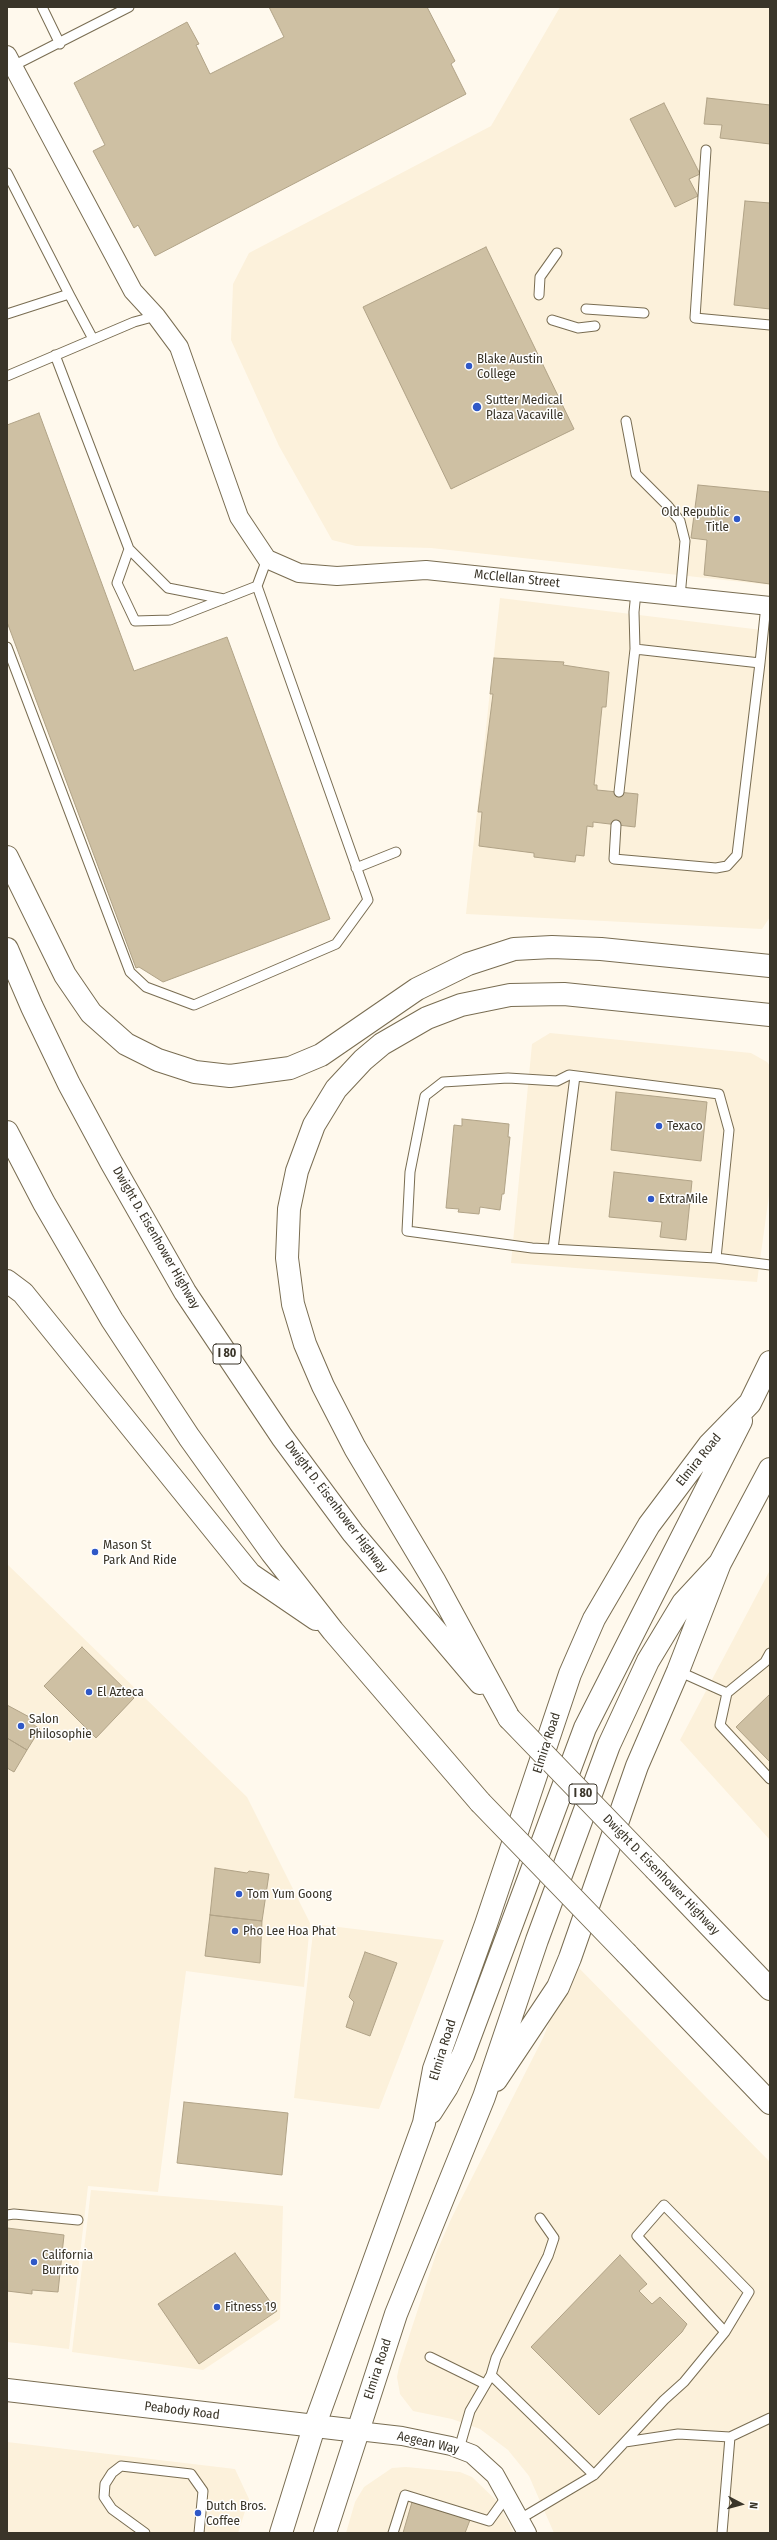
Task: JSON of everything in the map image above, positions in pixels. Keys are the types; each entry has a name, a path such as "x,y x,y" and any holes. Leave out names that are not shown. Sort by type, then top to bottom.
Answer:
{"main road":[{"path":"7,857 65,975 91,1013 126,1044 158,1060 195,1072 230,1076 290,1068 321,1055 417,989 468,964 514,950 552,947 601,949 770,966"},
{"name":"Dwight D. Eisenhower Highway","path":"7,949 32,1007 73,1090 111,1162 190,1298 282,1436 353,1533 509,1718 770,1989"},
{"path":"509,1718 435,1582 355,1448 323,1386 305,1344 293,1304 287,1258 289,1209 297,1171 314,1125 336,1089 363,1060 382,1044 426,1018 461,1005 510,995 564,994 770,1015"},
{"path":"7,1132 44,1203 112,1320 189,1437 272,1553 334,1631 480,1802 770,2103"},
{"path":"7,1281 23,1293 250,1574 334,1631"},
{"name":"Elmira Road","path":"424,2123 447,2087 462,2055 585,1728 770,1362"},
{"name":"Elmira Road","path":"281,2533 314,2427 424,2123 434,2069 486,1924 570,1674 594,1619 649,1525 709,1445 750,1404"},
{"name":"Elmira Road","path":"484,2097 529,2033 558,1987 570,1958 637,1766 678,1671 720,1563 770,1469"},
{"name":"Elmira Road","path":"325,2533 396,2314 484,2097 532,1954 609,1744 648,1661 683,1603 720,1563"},
{"name":"Peabody Road","path":"7,2390 358,2431"}],"street":[{"path":"10,60 112,256 133,292 156,316 179,347 239,517 267,559"},
{"name":"McClellan Street","path":"267,559 299,573 337,576 426,570 768,605"},
{"name":"Aegean Way","path":"358,2431 402,2436 459,2449 472,2454 495,2475 523,2526"}],"lane":[{"path":"42,7 60,44"},
{"path":"10,60 60,44 129,7"},
{"path":"706,150 695,318 770,325"},
{"path":"7,173 69,294 94,339"},
{"path":"539,295 540,277 556,253"},
{"path":"7,314 69,294"},
{"path":"586,309 644,313"},
{"path":"7,376 134,322 156,316"},
{"path":"552,320 578,328 595,326"},
{"path":"56,355 129,549 168,588 224,599"},
{"path":"626,421 636,474 680,520 685,541 680,597"},
{"path":"129,549 117,584 135,621 170,620 257,586"},
{"path":"7,647 130,972 146,987 194,1005 336,944 368,900 257,586 267,559"},
{"path":"619,792 635,649 634,612 636,592"},
{"path":"616,824 614,859 716,868 727,866 737,855 768,605"},
{"path":"635,649 760,663"},
{"path":"356,868 396,852"},
{"path":"716,1258 729,1130 719,1094 569,1075 558,1081 508,1078 442,1082 425,1096 410,1172 407,1231 553,1249 716,1258 770,1265"},
{"path":"553,1249 575,1076"},
{"path":"770,1653 765,1662 727,1693 720,1725 770,1779"},
{"path":"678,1671 727,1693"},
{"path":"523,2526 594,2475 684,2382 725,2332 749,2292 664,2205 637,2236 725,2332"},
{"path":"7,2215 78,2220"},
{"path":"459,2449 470,2411 491,2375 496,2358 544,2263 554,2238 540,2218"},
{"path":"430,2357 486,2384"},
{"path":"491,2375 594,2475"},
{"path":"625,2442 678,2434 730,2437 770,2418"},
{"path":"722,2533 730,2437"},
{"path":"145,2533 112,2509 104,2497 105,2484 112,2473 121,2466 191,2474 203,2491 199,2533"},
{"path":"393,2533 405,2495 488,2521 507,2496"}],"shaded area":[{"path":"560,7 770,7 770,585 431,548 356,546 332,540 279,446 231,340 233,284 249,253 491,126"},
{"path":"500,598 770,631 770,917 762,929 466,914"},
{"path":"550,1033 751,1053 767,1062 770,1066 770,1188 757,1282 511,1263 532,1044"},
{"path":"7,1564 247,1797 310,1923 304,1987 186,1971 158,2192 88,2186 69,2349 7,2342"},
{"path":"770,1570 770,1840 680,1740"},
{"path":"314,1924 444,1940 379,2109 294,2098"},
{"path":"573,1962 770,2162 770,2533 554,2533 529,2476 508,2450 480,2429 452,2419 413,2411 400,2394 397,2377 399,2367 437,2251 452,2217 543,2038"},
{"path":"91,2190 283,2206 280,2319 203,2370 72,2352"},
{"path":"7,2442 235,2469 249,2499 238,2533 7,2533"},
{"path":"406,2467 460,2472 472,2477 497,2501 514,2533 346,2533 355,2502 364,2487 392,2468"}],"building":[{"path":"269,7 427,7 455,61 451,64 466,94 155,256 138,225 134,228 93,151 105,145 74,83 187,22 199,44 196,45 210,74 284,37"},
{"path":"707,98 770,105 770,144 720,138 722,125 704,124"},
{"path":"664,103 700,174 689,179 698,196 675,207 630,119"},
{"path":"745,201 770,203 770,309 734,305"},
{"path":"486,247 574,429 451,489 363,307"},
{"path":"39,413 134,671 227,637 330,919 163,982 139,967 136,968 7,622 7,425"},
{"path":"698,485 770,492 770,584 704,575 707,540 691,538"},
{"path":"494,658 564,662 563,665 609,672 606,707 602,707 594,785 597,785 597,790 638,794 635,827 593,822 593,827 587,826 584,856 576,855 575,862 534,857 534,853 479,846 482,812 478,812 493,694 490,694"},
{"name":"Texaco","path":"616,1092 707,1102 701,1161 611,1150"},
{"path":"462,1119 509,1124 508,1137 510,1137 504,1194 502,1194 500,1210 480,1207 479,1214 458,1212 459,1209 446,1208 454,1125 462,1126"},
{"name":"ExtraMile","path":"614,1172 692,1181 686,1240 660,1237 662,1222 609,1217"},
{"name":"El Azteca","path":"82,1647 134,1698 96,1738 44,1686"},
{"path":"770,1694 770,1762 736,1727"},
{"name":"Salon Philosophie","path":"7,1705 33,1719 31,1723 40,1729 27,1750 7,1738"},
{"path":"7,1738 27,1750 14,1772 7,1768"},
{"name":"Tom Yum Goong","path":"215,1868 247,1873 249,1871 269,1874 262,1921 210,1915"},
{"name":"Pho Lee Hoa Phat","path":"210,1915 262,1921 260,1963 205,1956"},
{"path":"365,1952 397,1963 370,2036 346,2027 354,2002 349,1997"},
{"path":"184,2102 288,2113 282,2175 177,2163"},
{"name":"California Burrito","path":"7,2228 64,2235 58,2292 32,2290 32,2294 7,2291"},
{"name":"Fitness 19","path":"235,2253 277,2311 199,2364 158,2304"},
{"path":"620,2255 647,2284 639,2291 652,2304 660,2297 687,2324 682,2332 599,2415 531,2347"},
{"path":"412,2502 470,2520 465,2533 403,2533"}],"place":[{"name":"Blake Austin College","path":"469,366"},
{"name":"Sutter Medical Plaza Vacaville","path":"477,407"},
{"name":"Old Republic Title","path":"737,519"},
{"name":"Texaco","path":"659,1126"},
{"name":"ExtraMile","path":"651,1199"},
{"name":"Mason St Park And Ride","path":"95,1552"},
{"name":"El Azteca","path":"89,1692"},
{"name":"Salon Philosophie","path":"21,1726"},
{"name":"Tom Yum Goong","path":"239,1894"},
{"name":"Pho Lee Hoa Phat","path":"235,1931"},
{"name":"California Burrito","path":"34,2262"},
{"name":"Fitness 19","path":"217,2307"},
{"name":"Dutch Bros. Coffee","path":"198,2513"}]}
